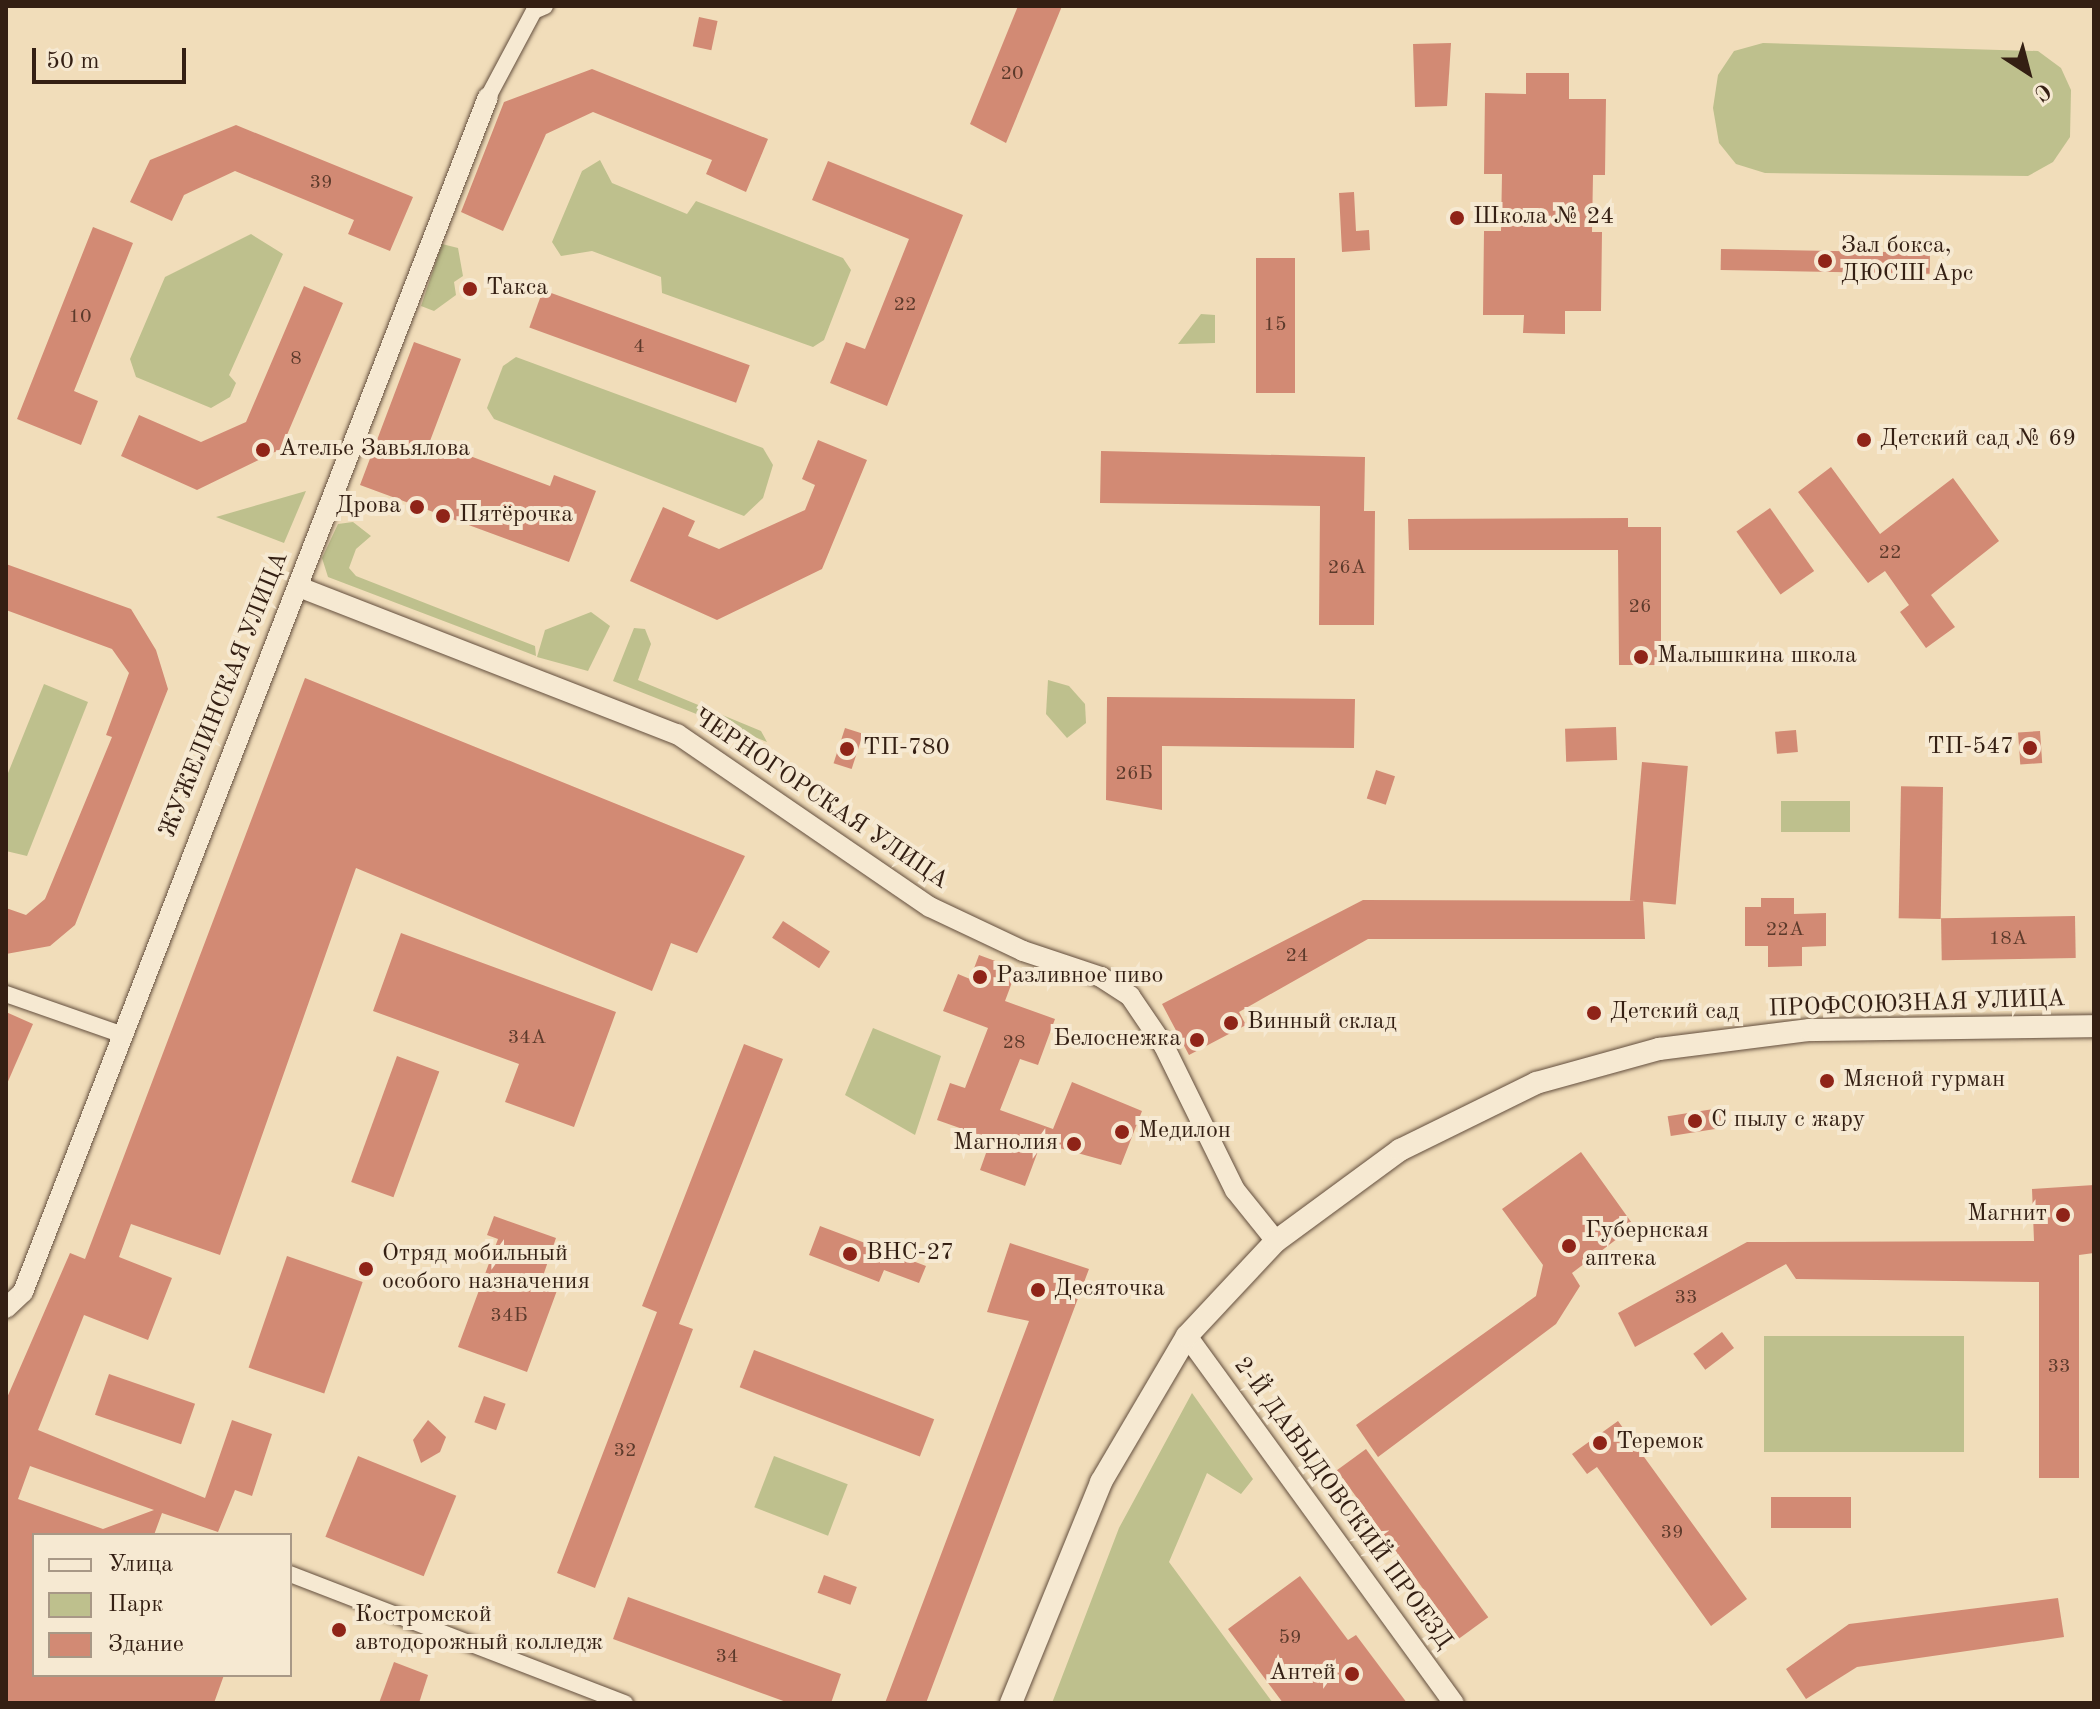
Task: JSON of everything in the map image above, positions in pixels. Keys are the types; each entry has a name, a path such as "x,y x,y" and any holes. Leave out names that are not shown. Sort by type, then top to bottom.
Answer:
{"main road":[{"name":"ПРОФСОЮЗНАЯ УЛИЦА","path":"1011,1703 1101,1482 1187,1336 1276,1241 1400,1150 1466,1113 1612,1057 1810,1030 2094,1026"}],"street":[{"path":"488,97 538,8"},
{"name":"ЖУЖЕЛИНСКАЯ УЛИЦА","path":"6,1308 23,1292 120,1034 299,587 488,97"},
{"name":"ЧЕРНОГОРСКАЯ УЛИЦА","path":"299,587 677,734 930,907 1111,983 1130,996 1164,1046 1235,1190 1276,1241"},
{"path":"6,994 120,1034"},
{"name":"2-Й ДАВЫДОВСКИЙ ПРОЕЗД","path":"1187,1336 1454,1703"},
{"path":"292,1575 625,1703"}],"green space":[{"path":"1763,43 2038,51 2061,68 2071,90 2070,137 2053,162 2028,176 1765,173 1736,164 1719,143 1713,108 1718,75 1734,51"},
{"path":"600,160 612,183 687,214 696,201 843,258 851,270 824,340 813,347 662,293 661,277 592,251 561,256 552,242 582,171"},
{"path":"251,234 283,254 229,375 236,383 230,397 211,408 136,377 130,359 165,277"},
{"path":"442,244 458,248 463,276 454,282 456,295 434,311 421,306"},
{"path":"1201,314 1215,315 1215,343 1178,344"},
{"path":"516,357 763,448 773,465 763,498 744,516 494,419 487,408 503,366"},
{"path":"306,491 284,543 216,517"},
{"path":"353,522 371,536 356,549 349,568 356,576 535,646 536,656 328,577 322,558 338,524"},
{"path":"591,612 610,626 588,671 537,657 545,630"},
{"path":"634,628 645,629 651,644 638,680 761,731 767,742 613,681"},
{"path":"1048,680 1069,686 1085,704 1086,723 1067,738 1046,714"},
{"path":"44,684 88,702 27,856 6,851 6,778"},
{"path":"1781,801 1850,801 1850,832 1781,832"},
{"path":"873,1028 941,1056 915,1135 845,1095"},
{"path":"1764,1336 1964,1336 1964,1452 1764,1452"},
{"path":"1192,1393 1253,1479 1241,1494 1207,1473 1169,1562 1273,1703 1052,1703 1119,1528"},
{"path":"774,1456 848,1484 828,1536 754,1507"}],"building":[{"path":"1018,6 1062,6 1006,143 970,124"},
{"path":"699,17 718,21 711,50 693,46"},
{"path":"1451,43 1447,106 1415,107 1413,44"},
{"path":"592,69 768,139 746,192 706,174 712,160 593,112 546,134 503,231 461,212 504,102"},
{"path":"1526,73 1569,73 1569,99 1606,99 1605,175 1593,175 1592,232 1602,232 1601,311 1565,311 1565,334 1523,333 1524,315 1483,315 1484,231 1501,231 1502,174 1484,174 1485,93 1526,94"},
{"path":"236,125 413,197 390,251 348,234 354,220 235,171 184,195 172,221 130,202 150,160"},
{"path":"828,161 963,215 887,406 830,383 846,342 865,349 909,239 812,200"},
{"path":"1354,192 1356,231 1369,230 1370,250 1342,252 1339,193"},
{"path":"93,227 133,243 74,391 98,401 81,445 17,419"},
{"name":"Зал бокса, ДЮСШ Арс","path":"1721,249 1930,253 1930,274 1721,270"},
{"path":"1256,258 1295,258 1295,393 1256,393"},
{"path":"304,286 343,303 281,449 197,490 121,456 139,415 201,442 246,422"},
{"path":"543,290 750,365 736,403 529,328"},
{"path":"414,342 461,359 430,441 550,486 554,475 596,491 569,562 360,485"},
{"path":"818,440 867,460 822,569 717,620 630,581 663,507 695,521 688,536 719,549 805,510 815,485 802,479"},
{"path":"1101,451 1365,457 1364,511 1375,511 1374,625 1319,625 1320,506 1100,503"},
{"path":"1831,467 1880,534 1953,478 1999,541 1931,595 1955,627 1926,648 1900,612 1909,605 1885,571 1868,583 1798,492"},
{"path":"1770,508 1814,571 1781,595 1736,532"},
{"path":"1628,518 1628,527 1661,527 1661,665 1619,665 1618,550 1409,550 1408,519"},
{"path":"6,564 131,609 156,650 168,689 75,925 50,946 6,954 6,908 26,915 45,899 112,737 106,735 129,673 112,649 6,610"},
{"path":"305,678 745,856 697,953 671,943 652,991 356,868 220,1255 131,1224 119,1257 172,1278 148,1340 84,1315 38,1430 205,1498 232,1420 272,1434 252,1496 235,1490 218,1532 162,1513 155,1533 32,1533 32,1677 223,1677 214,1703 6,1703 6,1400 70,1253 85,1259","holes":["30,1466 154,1510 103,1529 18,1499"]},
{"path":"1107,697 1355,699 1354,748 1162,746 1162,810 1106,800"},
{"path":"1616,727 1617,760 1566,762 1565,729"},
{"name":"ТП-780","path":"845,728 863,734 852,769 834,763"},
{"path":"1796,730 1798,752 1777,754 1775,732"},
{"name":"ТП-547","path":"2040,731 2042,763 2020,764 2018,733"},
{"path":"1642,762 1688,766 1676,904 1630,900"},
{"path":"1376,770 1395,776 1386,805 1367,799"},
{"path":"1901,786 1943,787 1941,919 1899,918"},
{"path":"1761,898 1794,898 1794,914 1826,913 1826,946 1802,947 1802,966 1768,967 1768,946 1745,946 1745,907 1761,907"},
{"path":"1363,900 1643,901 1645,939 1368,939 1239,1012 1246,1025 1189,1055 1162,1004"},
{"path":"2075,916 2076,958 1942,960 1941,918"},
{"path":"783,921 830,951 819,968 772,938"},
{"path":"401,933 616,1012 574,1127 505,1102 519,1064 373,1011"},
{"path":"979,955 1017,969 1005,1001 1055,1019 1038,1065 1020,1059 1000,1110 1053,1129 1072,1082 1142,1111 1121,1165 1041,1143 1025,1186 980,1170 991,1139 937,1120 950,1083 965,1088 988,1028 943,1011 958,974 970,979"},
{"path":"6,1012 33,1024 6,1086"},
{"path":"744,1044 783,1059 679,1324 693,1329 595,1588 557,1573 657,1312 642,1306"},
{"path":"397,1056 439,1071 393,1197 351,1182"},
{"name":"С пылу с жару","path":"1720,1108 1723,1128 1671,1136 1668,1116"},
{"path":"1581,1152 1634,1226 1572,1273 1580,1286 1556,1324 1378,1457 1356,1425 1536,1296 1543,1265 1502,1209"},
{"path":"2094,1185 2094,1253 2079,1255 2079,1478 2039,1478 2039,1282 1796,1279 1786,1264 1635,1347 1618,1313 1747,1242 2034,1241 2032,1189"},
{"path":"494,1216 556,1238 542,1279 559,1285 527,1372 458,1347 498,1239 487,1235"},
{"name":"ВНС-27","path":"820,1226 926,1266 919,1283 884,1270 879,1282 809,1255"},
{"path":"1010,1243 1089,1269 926,1703 885,1703 1029,1321 987,1312"},
{"path":"287,1256 363,1282 324,1394 249,1368"},
{"path":"1722,1332 1734,1348 1705,1370 1693,1354"},
{"path":"754,1350 934,1419 920,1457 740,1387"},
{"path":"109,1374 195,1404 181,1444 95,1415"},
{"path":"484,1396 506,1404 496,1430 474,1422"},
{"path":"428,1420 446,1437 440,1452 421,1463 413,1440"},
{"path":"1618,1421 1747,1599 1711,1626 1597,1467 1587,1474 1572,1454"},
{"path":"1366,1449 1488,1617 1459,1638 1337,1470"},
{"path":"358,1456 456,1496 424,1576 325,1537"},
{"path":"1771,1497 1851,1497 1851,1528 1771,1528"},
{"path":"824,1575 857,1587 850,1605 818,1593"},
{"path":"1300,1576 1348,1640 1356,1635 1407,1703 1283,1703 1228,1629"},
{"path":"628,1597 841,1674 831,1703 789,1703 613,1639"},
{"path":"2058,1598 2064,1637 1857,1667 1806,1699 1786,1669 1849,1624"},
{"path":"394,1662 428,1675 419,1703 379,1703"}],"place":[{"name":"Школа № 24","path":"1457,218"},
{"name":"Зал бокса, ДЮСШ Арс","path":"1825,261"},
{"name":"Такса","path":"470,289"},
{"name":"Детский сад № 69","path":"1864,440"},
{"name":"Ателье Завьялова","path":"263,450"},
{"name":"Дрова","path":"417,507"},
{"name":"Пятёрочка","path":"443,516"},
{"name":"Малышкина школа","path":"1641,657"},
{"name":"ТП-547","path":"2030,748"},
{"name":"ТП-780","path":"847,749"},
{"name":"Разливное пиво","path":"980,977"},
{"name":"Детский сад","path":"1594,1013"},
{"name":"Винный склад","path":"1231,1023"},
{"name":"Белоснежка","path":"1197,1040"},
{"name":"Мясной гурман","path":"1827,1081"},
{"name":"С пылу с жару","path":"1695,1121"},
{"name":"Медилон","path":"1122,1132"},
{"name":"Магнолия","path":"1074,1144"},
{"name":"Магнит","path":"2063,1215"},
{"name":"Губернская аптека","path":"1569,1246"},
{"name":"ВНС-27","path":"850,1254"},
{"name":"Отряд мобильный особого назначения","path":"366,1269"},
{"name":"Десяточка","path":"1038,1290"},
{"name":"Теремок","path":"1600,1443"},
{"name":"Костромской автодорожный колледж","path":"339,1630"},
{"name":"Антей","path":"1352,1674"}]}
